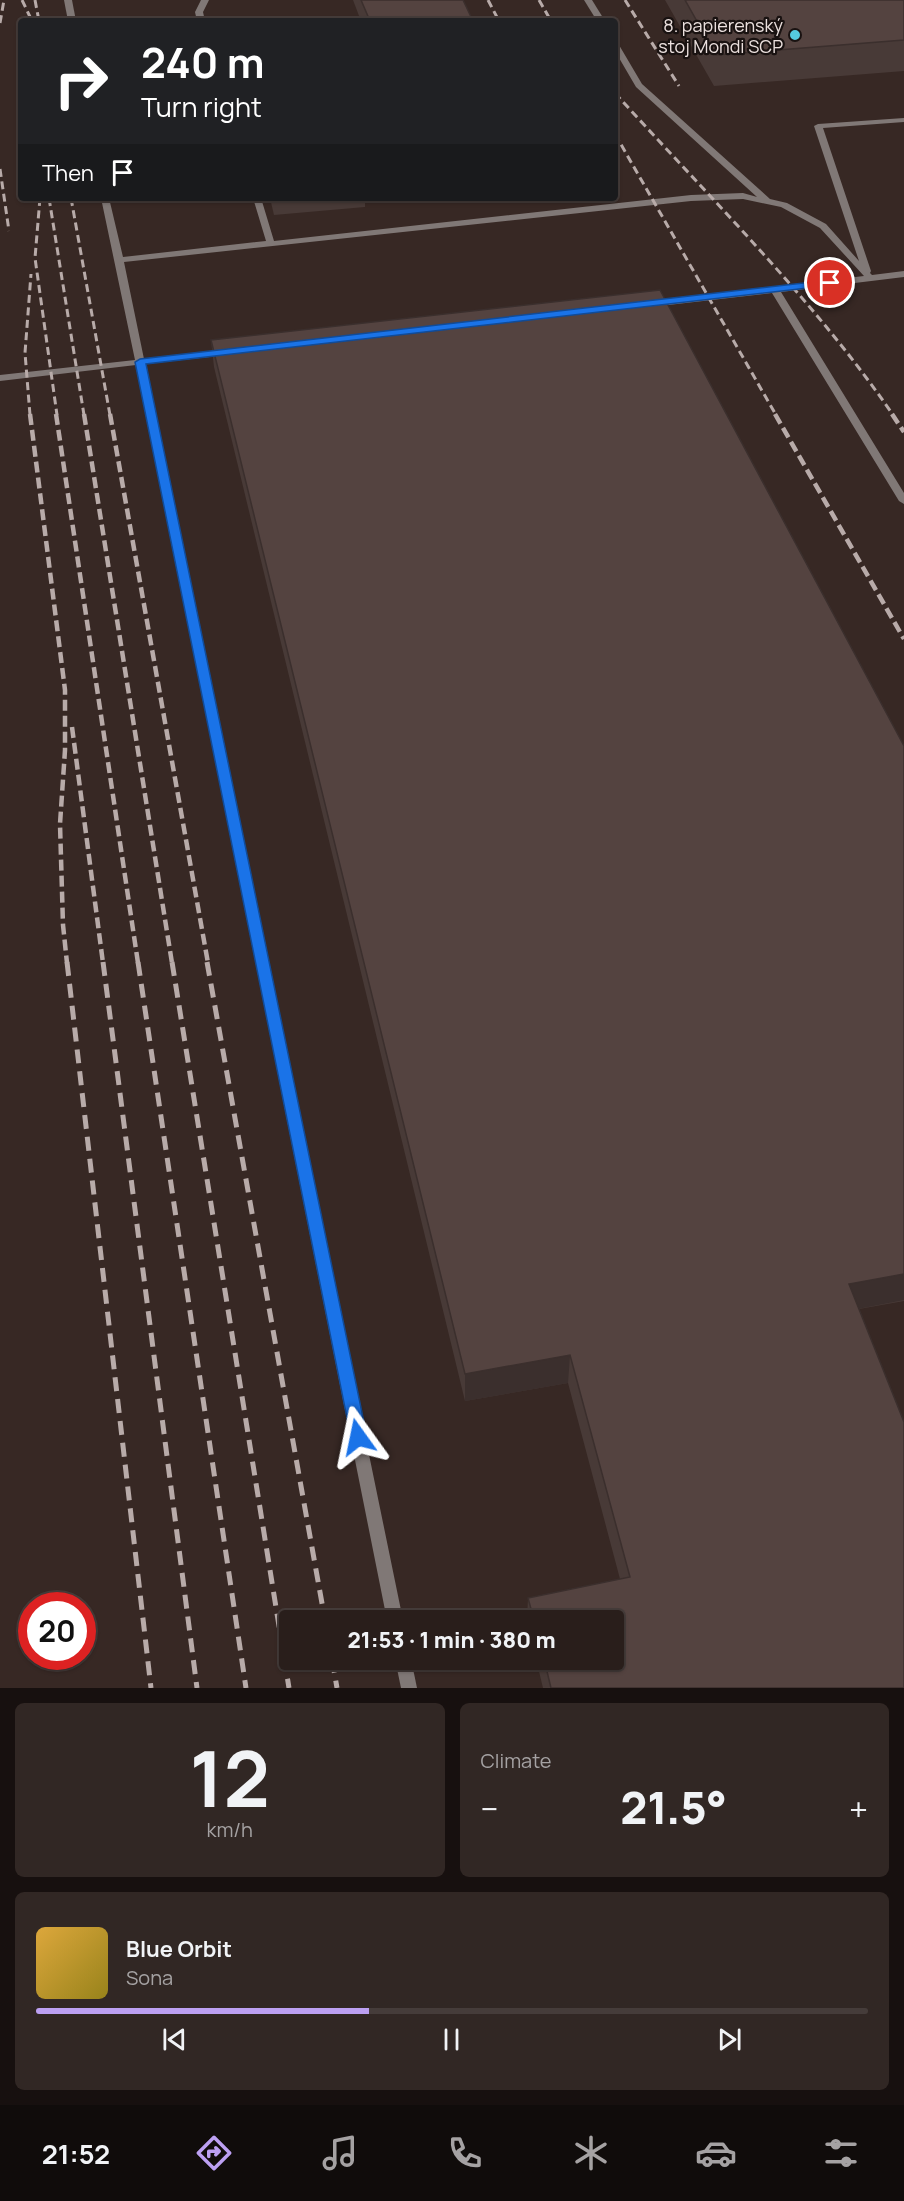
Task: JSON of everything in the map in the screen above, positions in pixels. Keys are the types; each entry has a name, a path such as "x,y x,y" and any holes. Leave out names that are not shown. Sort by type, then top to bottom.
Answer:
{"lane":[{"path":"68,0 71,18"},
{"path":"200,18 199,12 205,0"},
{"path":"588,0 599,18"},
{"path":"618,50 639,85 768,202"},
{"path":"870,278 818,126 904,120"},
{"path":"119,260 692,198 743,196 784,205 823,226 870,278"},
{"path":"106,201 394,1610"},
{"path":"258,201 271,244"},
{"path":"638,306 904,274"},
{"path":"775,290 904,501"},
{"path":"0,378 235,351"},
{"path":"406,1670 410,1688"}],"building":[{"path":"361,0 463,0 472,18 369,18"},
{"path":"685,0 904,0 904,40 716,55"},
{"path":"660,290 904,746 904,1274 849,1284 904,1422 904,1688 551,1688 547,1670 624,1670 624,1610 531,1610 528,1598 630,1577 570,1355 465,1374 211,340"}],"railway":[{"path":"0,23 4,0"},
{"path":"22,0 31,18"},
{"path":"35,0 38,18"},
{"path":"488,0 497,18"},
{"path":"539,0 549,18"},
{"path":"625,0 679,86"},
{"path":"618,96 795,290 830,331 893,415"},
{"path":"618,139 776,415"},
{"path":"0,169 9,231"},
{"path":"40,201 35,258 57,415"},
{"path":"49,201 84,415"},
{"path":"72,201 110,415"},
{"path":"30,415 25,353 31,274"},
{"path":"30,414 65,690 65,750 60,824 63,925 67,963"},
{"path":"56,414 138,963"},
{"path":"84,414 172,963"},
{"path":"110,414 208,963"},
{"path":"775,414 904,639"},
{"path":"892,414 904,432"},
{"path":"72,727 103,963"},
{"path":"67,962 151,1688"},
{"path":"103,962 197,1688"},
{"path":"138,962 246,1688"},
{"path":"172,962 289,1688"},
{"path":"207,962 323,1610"},
{"path":"334,1670 337,1688"}],"place":[{"name":"8. papierenský stoj Mondi SCP","path":"795,35"}],"route":[{"path":"358,1437 140,362 830,283"}]}
